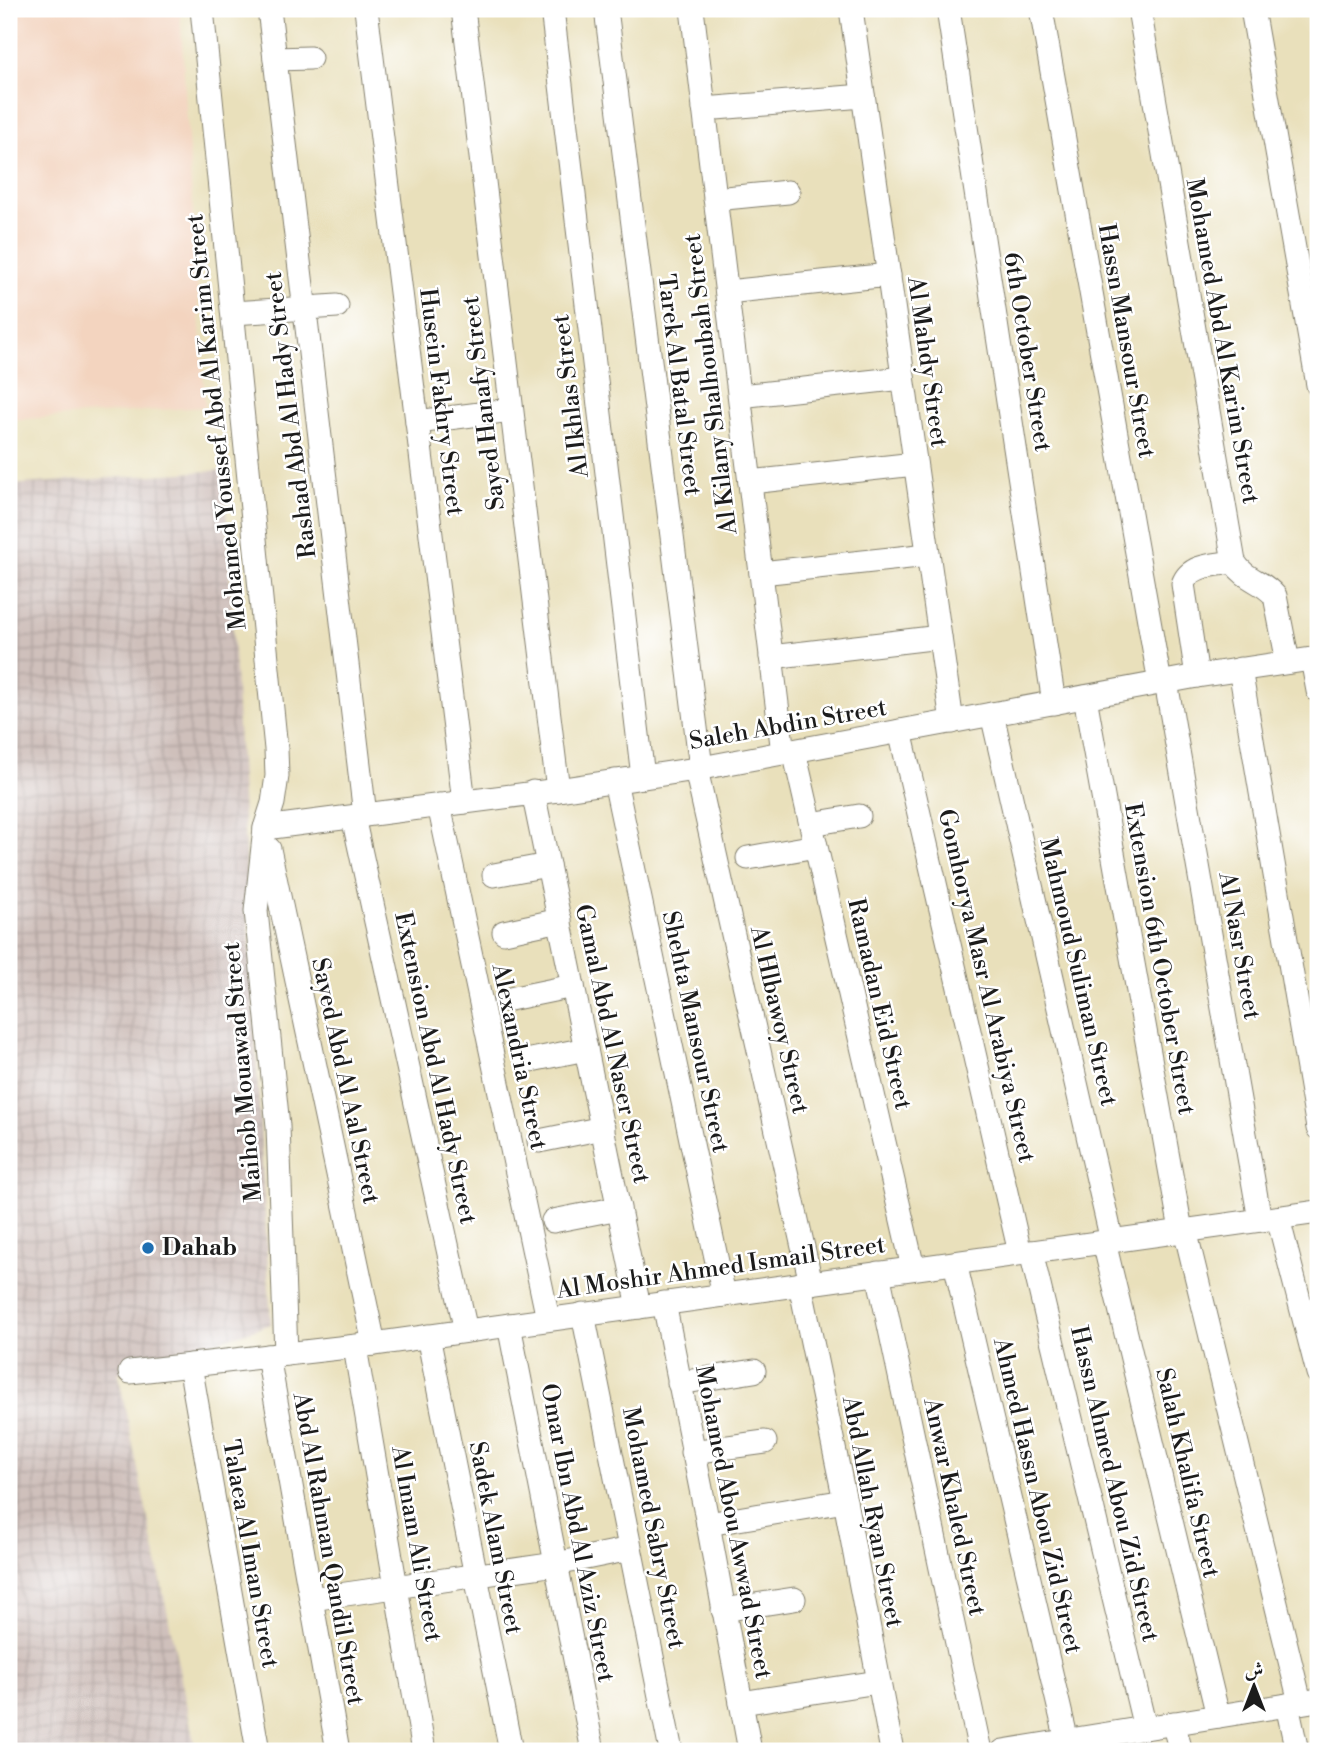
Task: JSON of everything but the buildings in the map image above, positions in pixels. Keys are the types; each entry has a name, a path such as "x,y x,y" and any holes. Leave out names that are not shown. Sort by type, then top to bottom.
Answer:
{"street":[{"name":"Mohamed Youssef Abd Al Karim Street","path":"202,9 276,749 274,803 265,828"},
{"name":"Rashad Abd Al Hady Street","path":"269,9 305,308 359,816"},
{"name":"Husein Fakhry Street","path":"366,9 464,802"},
{"name":"Sayed Hanafy Street","path":"463,9 558,790"},
{"name":"Al Ikhlas Street","path":"552,9 643,777"},
{"name":"Tarek Al Batal Street","path":"606,9 698,769"},
{"name":"Al Kilany Shalhoubah Street","path":"692,9 771,657 788,752"},
{"name":"Al Mahdy Street","path":"851,9 952,722"},
{"name":"6th October Street","path":"948,9 1054,703"},
{"name":"Hassn Mansour Street","path":"1041,9 1163,682"},
{"name":"Mohamed Abd Al Karim Street","path":"1139,9 1234,562"},
{"path":"1252,9 1318,386"},
{"path":"275,59 310,58"},
{"path":"704,109 863,96"},
{"path":"715,199 788,192"},
{"path":"727,292 889,275"},
{"path":"233,313 337,306"},
{"path":"740,396 903,378"},
{"path":"417,422 511,410"},
{"path":"750,482 915,464"},
{"path":"761,573 928,555"},
{"path":"1197,676 1183,584 1185,577 1198,568 1234,562 1248,578 1268,588 1275,596 1288,662"},
{"path":"771,657 940,636"},
{"path":"1315,659 1318,691"},
{"name":"Saleh Abdin Street","path":"265,828 698,769 1163,682 1315,659"},
{"path":"1240,669 1318,1128"},
{"name":"Al Nasr Street","path":"1163,682 1269,1219 1318,1373"},
{"name":"Extension 6th October Street","path":"1085,697 1183,1230 1302,1702 1297,1751"},
{"name":"Mahmoud Suliman Street","path":"992,714 1108,1241"},
{"name":"Gomhorya Masr Al Arabiya Street","path":"900,731 1026,1252"},
{"name":"Ramadan Eid Street","path":"788,752 813,835 913,1268"},
{"name":"Al Hlbawoy Street","path":"698,769 806,1283"},
{"name":"Shehta Mansour Street","path":"615,781 724,1295"},
{"name":"Gamal Abd Al Naser Street","path":"533,792 639,1307"},
{"name":"Alexandria Street","path":"439,805 548,1319"},
{"name":"Extension Abd Al Hady Street","path":"359,816 466,1331"},
{"path":"748,858 859,816"},
{"name":"Sayed Abd Al Aal Street","path":"265,828 365,1345"},
{"name":"Maihob Mouawad Street","path":"265,828 256,911 278,1126 277,1355"},
{"path":"494,875 548,865"},
{"path":"503,932 560,920"},
{"path":"505,1000 573,986"},
{"path":"526,1061 586,1049"},
{"path":"539,1141 603,1128"},
{"path":"553,1221 619,1208"},
{"name":"Al Moshir Ahmed Ismail Street","path":"130,1372 365,1345 1318,1212"},
{"name":"Salah Khalifa Street","path":"1108,1241 1218,1716"},
{"name":"Hassn Ahmed Abou Zid Street","path":"1026,1252 1145,1728"},
{"name":"Ahmed Hassn Abou Zid Street","path":"955,1263 1067,1741"},
{"name":"Anwar Khaled Street","path":"878,1273 980,1751"},
{"name":"Abd Allah Ryan Street","path":"806,1283 892,1751"},
{"name":"Mohamed Abou Awwad Street","path":"664,1303 750,1751"},
{"name":"Mohamed Sabry Street","path":"583,1314 671,1751"},
{"name":"Omar Ibn Abd Al Aziz Street","path":"509,1325 593,1751"},
{"name":"Sadek Alam Street","path":"428,1336 511,1751"},
{"name":"Al Imam Ali Street","path":"365,1345 396,1587 424,1751"},
{"name":"Abd Al Rahman Qandil Street","path":"277,1355 311,1599 338,1751"},
{"name":"Talaea Al Iman Street","path":"190,1366 258,1751"},
{"path":"679,1383 754,1371"},
{"path":"692,1452 765,1442"},
{"path":"708,1524 845,1501"},
{"path":"311,1599 556,1564 630,1549"},
{"path":"723,1610 794,1599"},
{"path":"741,1703 878,1682"},
{"path":"1003,1751 1037,1749 1067,1741 1302,1702"},
{"path":"1173,1723 1181,1751"}],"shaded area":[{"path":"46,9 180,9 205,407 9,420 9,12"},
{"path":"224,470 271,1324 118,1373 196,1751 9,1751 9,485"}],"place":[{"name":"Dahab","path":"148,1248"}]}
